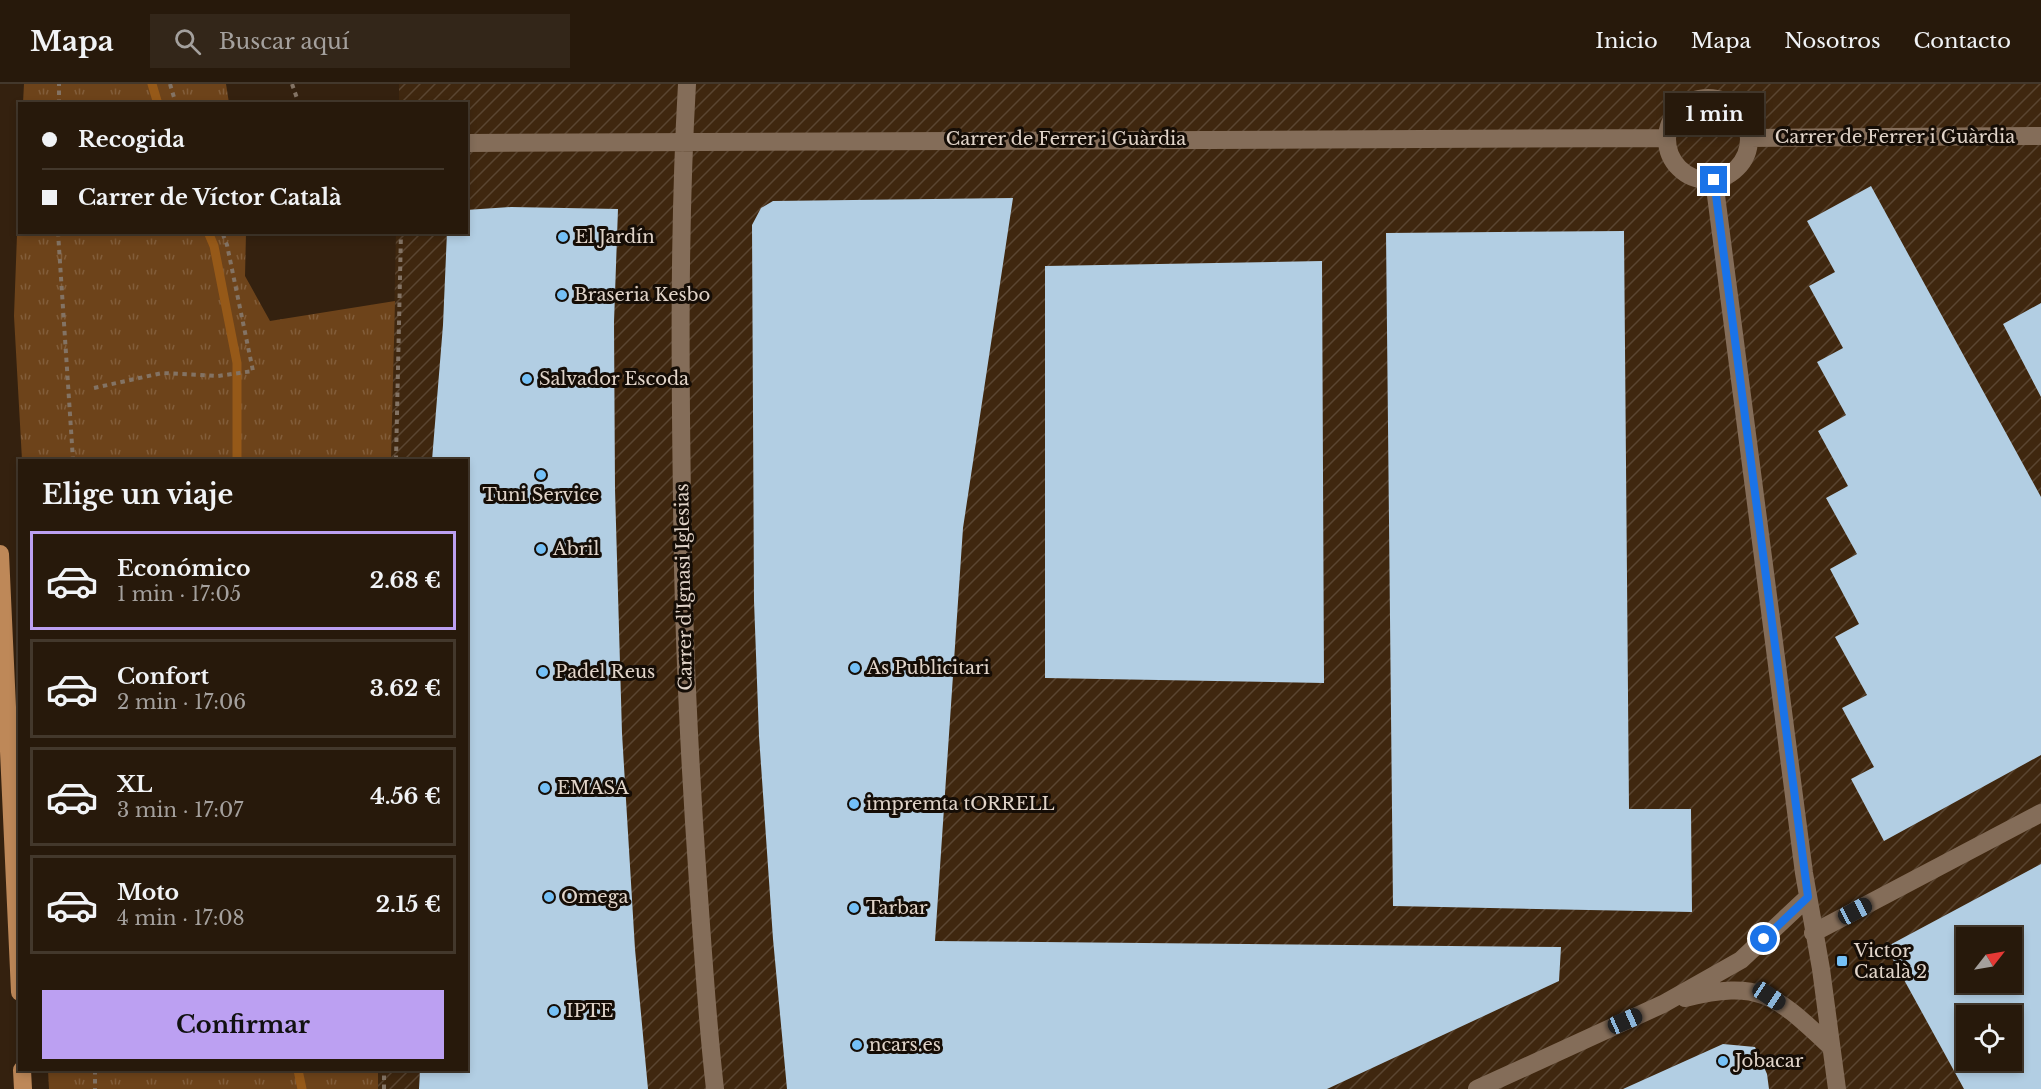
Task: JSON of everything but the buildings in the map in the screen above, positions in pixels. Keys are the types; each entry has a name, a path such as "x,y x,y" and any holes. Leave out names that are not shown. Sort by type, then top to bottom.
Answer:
{"highway":[{"path":"0,554 18,948"},
{"path":"22,1071 23,1089"}],"street":[{"name":"Carrer d'Ignasi Iglesias","path":"687,84 683,140 680,288 684,628 688,735 707,1018 715,1089"},
{"path":"1705,91 1733,106 1744,120 1749,138 1746,156 1736,171 1714,180 1696,179 1680,170 1670,156 1666,138 1671,120 1678,110 1705,91"},
{"name":"Carrer de Ferrer i Guàrdia","path":"1749,138 2041,136"},
{"name":"Carrer de Ferrer i Guàrdia","path":"468,143 683,140 1666,138"},
{"path":"1714,180 1808,897 1821,969 1837,1089"},
{"path":"1813,933 2041,813"},
{"path":"1477,1089 1663,1004 1741,960 1808,897"},
{"path":"1663,1004 1715,991 1743,989 1769,996 1830,1046"}],"path":[{"path":"58,84 58,102"},
{"path":"170,84 175,102"},
{"path":"292,84 298,102"},
{"path":"58,234 73,459"},
{"path":"94,388 162,373 218,376 254,371 223,234"},
{"path":"396,459 401,234"},
{"path":"95,1071 95,1089"},
{"path":"384,1071 384,1089"}],"shaded area":[{"path":"399,84 2041,84 2041,1089 378,1089 378,1071 468,1071 468,459 391,459 396,234 468,234 468,102 399,102"}],"green space":[{"path":"24,84 226,84 229,102 23,102"},
{"path":"18,208 18,234 246,234 245,276 270,321 395,301 391,459 22,459 14,316"},
{"path":"48,1071 378,1071 378,1089 49,1089"}],"waterway":[{"path":"152,84 157,102"},
{"path":"209,234 214,246 237,363 237,459"},
{"path":"298,1071 302,1089"}],"place":[{"name":"El Jardín","path":"563,237"},
{"name":"Braseria Kesbo","path":"562,295"},
{"name":"Salvador Escoda","path":"527,379"},
{"name":"Tuni Service","path":"541,475"},
{"name":"Abril","path":"541,549"},
{"name":"As Publicitari","path":"855,668"},
{"name":"Padel Reus","path":"543,672"},
{"name":"EMASA","path":"545,788"},
{"name":"impremta tORRELL","path":"854,804"},
{"name":"Omega","path":"549,897"},
{"name":"Tarbar","path":"854,908"},
{"name":"Victor Català 2","path":"1842,961"},
{"name":"IPTE","path":"554,1011"},
{"name":"ncars.es","path":"857,1045"},
{"name":"Jobacar","path":"1723,1061"}],"route":[{"path":"1714,180 1808,897 1764,939"}]}
